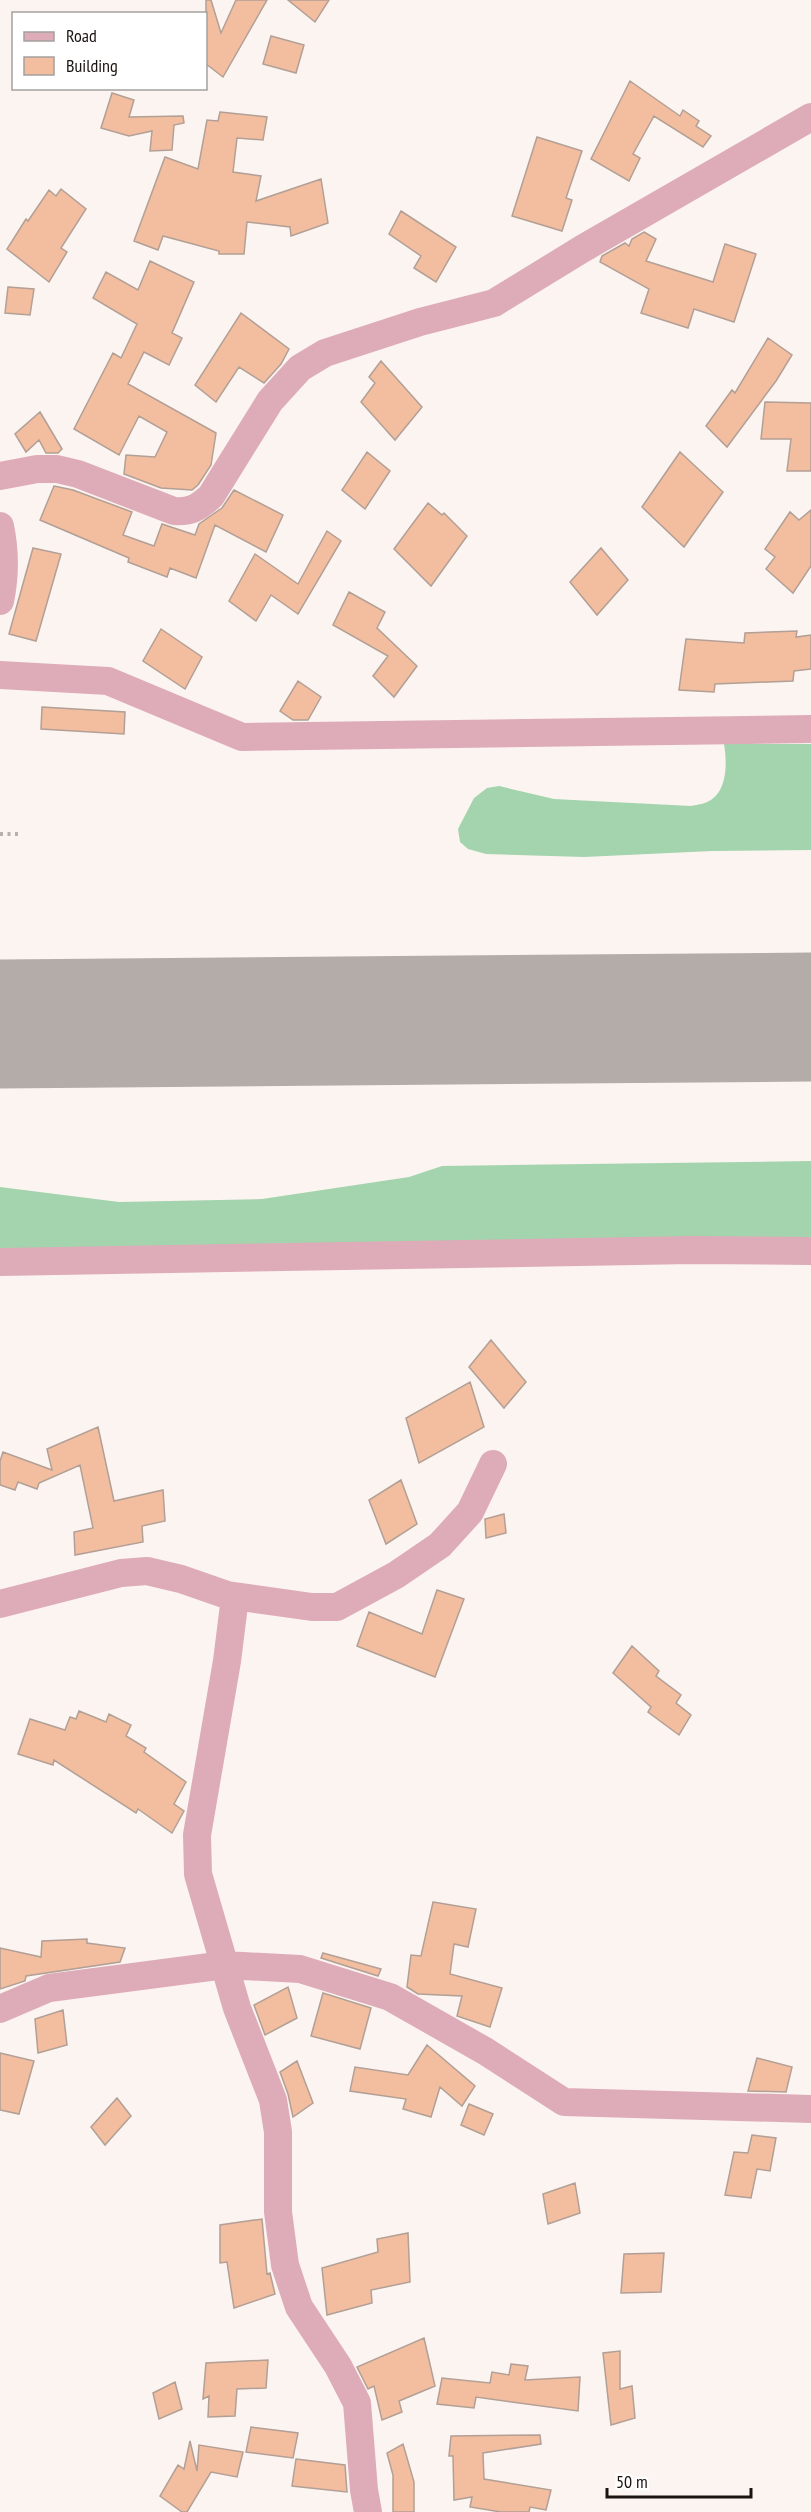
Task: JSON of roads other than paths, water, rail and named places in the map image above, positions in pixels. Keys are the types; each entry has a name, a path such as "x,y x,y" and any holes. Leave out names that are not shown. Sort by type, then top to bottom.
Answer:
{"street":[{"path":"0,476 37,469 57,469 78,474 174,511 189,512 199,508 211,496 270,401 300,368 325,353 420,322 494,303 582,249 811,117"},
{"path":"0,525 3,540 3,587 0,602"},
{"path":"0,675 108,681 242,736 811,729"},
{"path":"0,1262 692,1250 811,1251"},
{"path":"0,1604 121,1573 147,1571 181,1579 235,1597 312,1607 337,1607 396,1575 440,1545 471,1512 493,1464"},
{"path":"235,1597 227,1661 197,1835 198,1874 237,2008 273,2100 278,2132 278,2212 285,2265 299,2307 338,2366 357,2403 368,2512"},
{"path":"0,2010 49,1988 225,1965 300,1969 390,1997 485,2051 564,2102 811,2109"}]}
